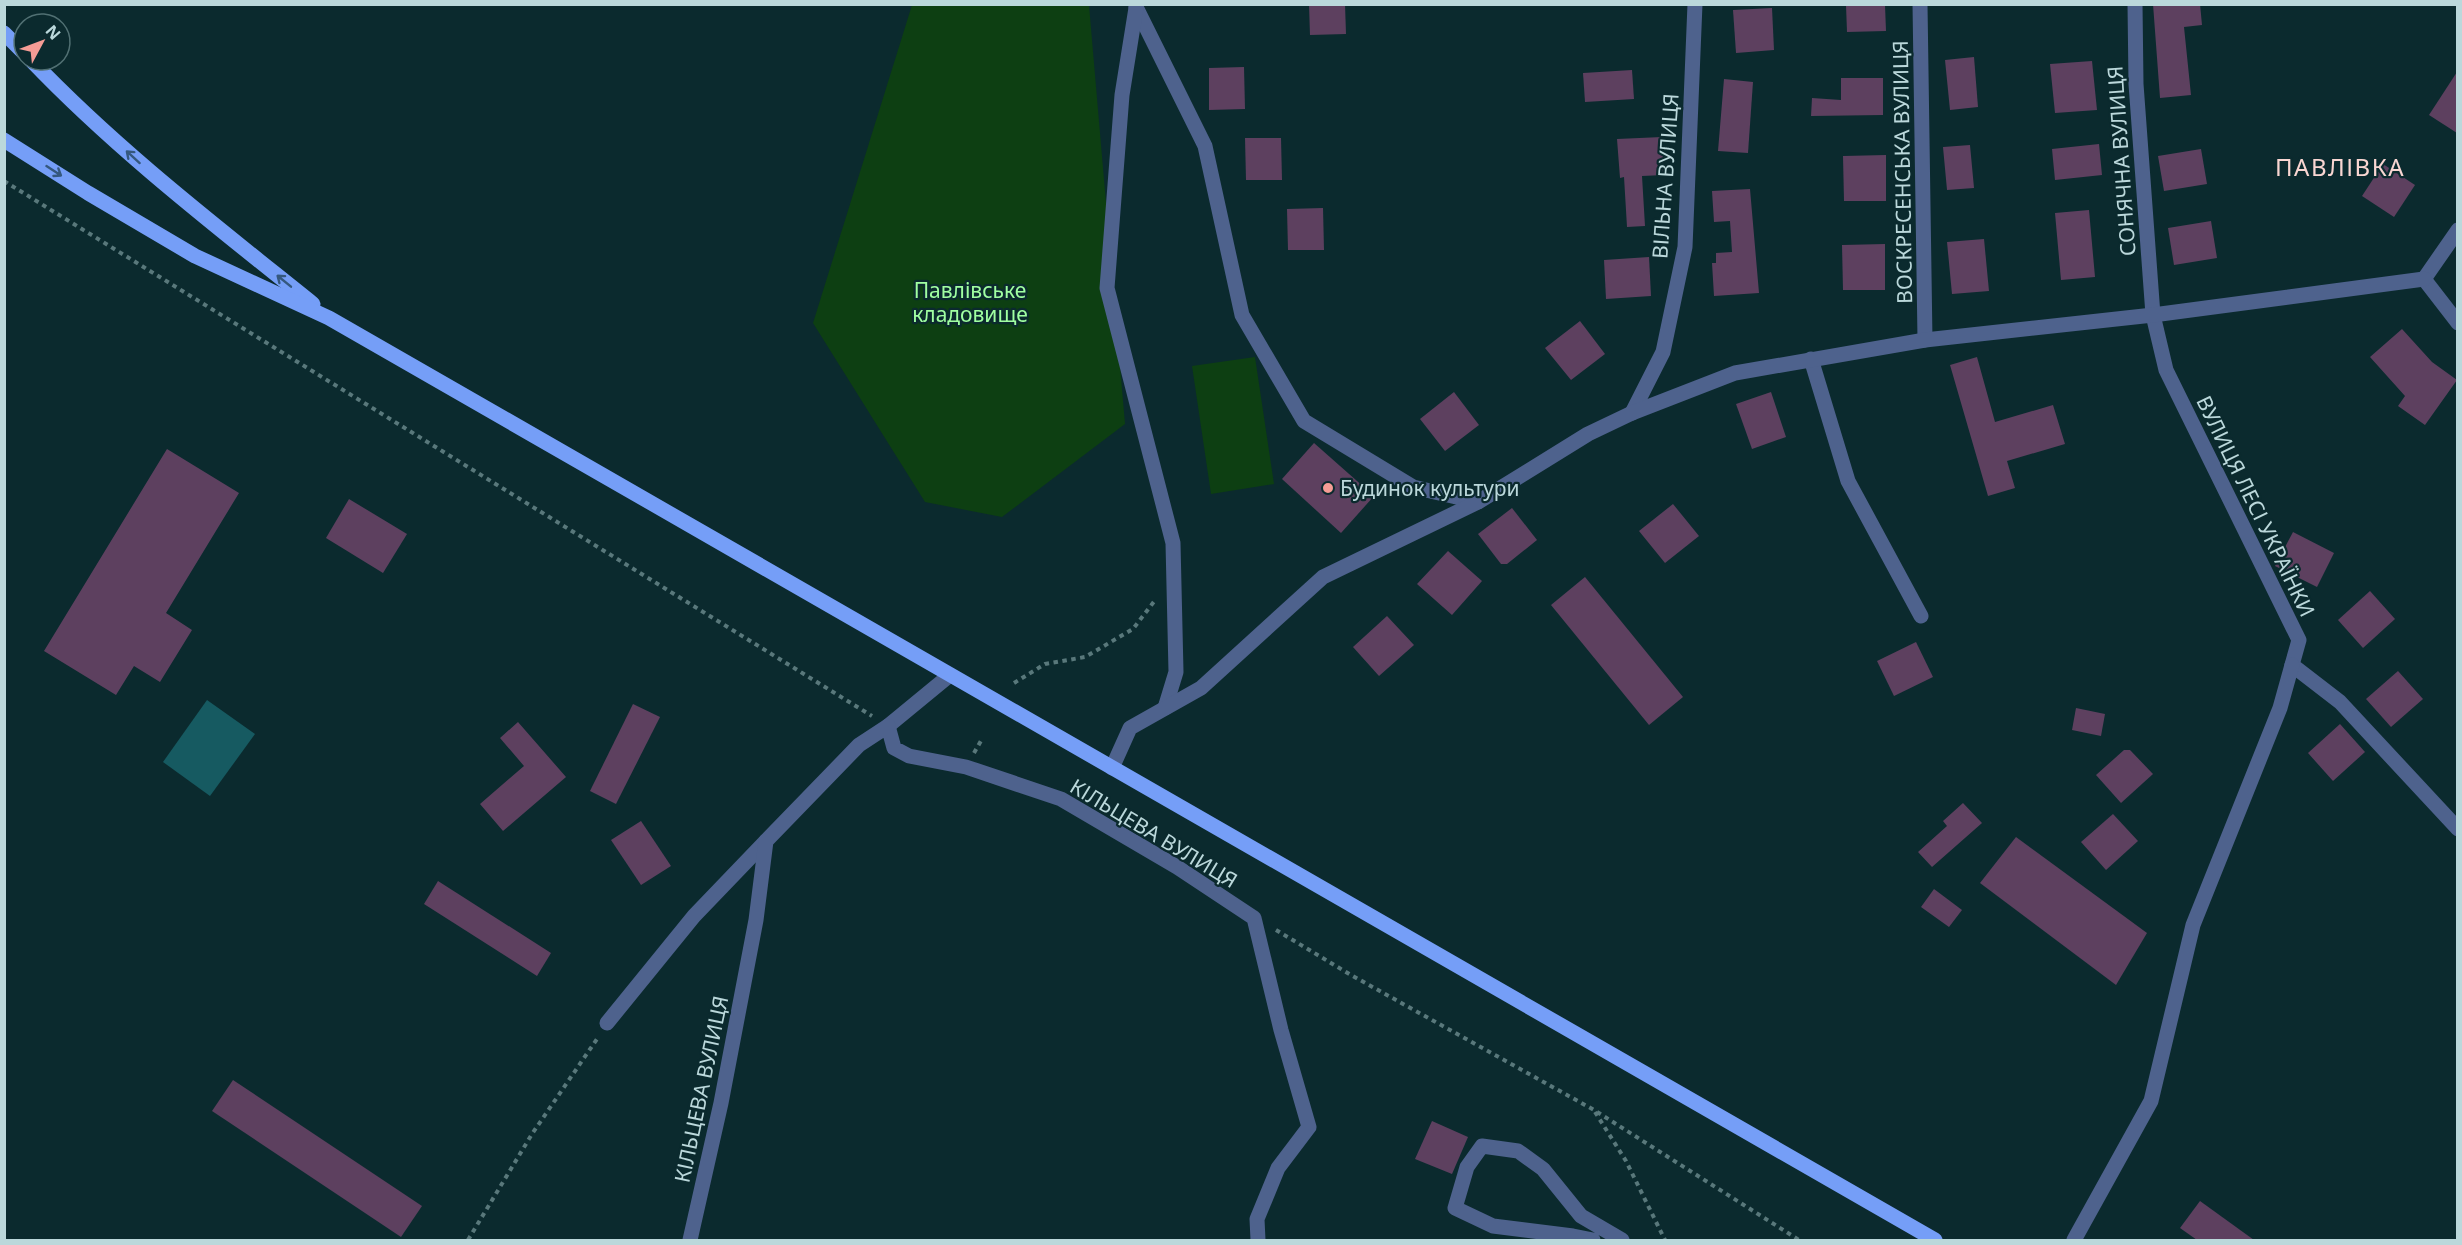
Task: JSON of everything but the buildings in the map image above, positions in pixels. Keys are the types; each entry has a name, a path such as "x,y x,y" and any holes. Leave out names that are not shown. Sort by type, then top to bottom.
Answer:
{"main road":[{"path":"43,72 140,164 329,318"},
{"path":"4,140 195,256 329,318 1935,1240"}],"street":[{"name":"ВІЛЬНА ВУЛИЦЯ","path":"1632,413 1664,352 1685,247 1695,4"},
{"name":"ВОСКРЕСЕНСЬКА ВУЛИЦЯ","path":"1920,4 1925,340"},
{"name":"СОНЯЧНА ВУЛИЦЯ","path":"2135,4 2136,84 2152,315"},
{"path":"1136,6 1206,146 1242,315 1304,421 1413,487 1478,502"},
{"path":"1136,6 1122,95 1107,288 1173,543 1176,672 1165,708"},
{"path":"1112,768 1130,728 1201,688 1323,577 1478,502 1588,434 1632,413 1735,373 1811,359 1925,340 2152,315 2424,279 2457,230"},
{"path":"2424,279 2457,323"},
{"name":"ВУЛИЦЯ ЛЕСІ УКРАЇНКИ","path":"2074,1240 2151,1101 2193,925 2280,708 2299,640 2166,370 2152,315"},
{"path":"1811,359 1848,481 1920,616"},
{"path":"2292,665 2340,702 2457,829"},
{"path":"607,1023 694,916 859,745 888,726 951,675"},
{"name":"КІЛЬЦЕВА ВУЛИЦЯ","path":"888,726 894,748 909,756 966,767 1060,800 1177,867 1254,918"},
{"name":"КІЛЬЦЕВА ВУЛИЦЯ","path":"690,1240 723,1092 756,920 766,841"},
{"path":"1254,918 1281,1030 1309,1127 1278,1168 1257,1219 1258,1240"},
{"path":"1593,1240 1493,1226 1455,1208 1467,1167 1482,1146 1518,1151 1543,1169 1581,1216 1622,1240"}],"path":[{"path":"4,181 888,726"},
{"path":"1014,683 1045,664 1085,657 1133,629 1174,570"},
{"path":"1254,918 1350,975 1593,1110 1799,1240"},
{"path":"468,1240 532,1134 607,1023"},
{"path":"1593,1110 1626,1161 1665,1240"}],"green space":[{"name":"Павлівське кладовище","path":"912,5 1089,5 1125,424 1002,517 925,502 813,323"},
{"path":"1255,357 1274,484 1211,494 1192,366"}],"water":[{"path":"207,700 255,734 210,796 163,762"}],"place":[{"name":"Будинок культури","path":"1328,488"}],"district":[{"name":"ПАВЛІВКА","path":"2340,166"}]}
